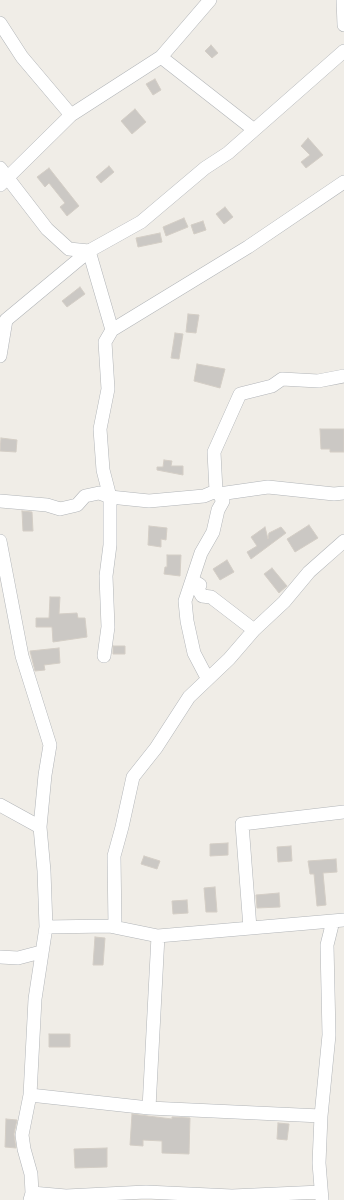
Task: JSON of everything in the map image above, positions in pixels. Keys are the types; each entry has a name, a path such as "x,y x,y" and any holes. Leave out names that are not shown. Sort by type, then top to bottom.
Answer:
{"street":[{"path":"89,251 69,250 47,229 3,176 70,116 161,57 210,0"},
{"path":"343,0 344,25"},
{"path":"0,23 22,57 70,116"},
{"path":"0,356 3,322 89,251 141,222 206,168 228,153 253,129 274,113 344,51"},
{"path":"161,57 253,129"},
{"path":"104,656 108,627 106,576 110,545 110,497 103,470 100,429 108,389 105,342 112,330 248,246 344,182"},
{"path":"89,251 112,330"},
{"path":"210,677 205,674 194,653 187,621 185,600 200,553 213,532 218,510 223,501 217,492 214,452 240,394 272,386 282,379 307,381 344,376"},
{"path":"0,501 47,505 60,509 77,505 85,496 99,493 110,497 156,500 204,496 217,492 268,487 344,494"},
{"path":"0,541 22,656 50,745 45,775 40,827 44,871 46,927 35,999 30,1095 22,1135 31,1174 31,1196 66,1196 146,1192 232,1196 322,1196 320,1163 321,1116 329,1035 327,945 338,920 158,936 115,927 46,927"},
{"path":"115,927 114,856 133,777 156,748 189,697 229,659 254,630 284,602 309,572 344,541"},
{"path":"192,580 200,586 198,589 202,596 211,597 254,630"},
{"path":"0,805 40,827"},
{"path":"250,928 242,824 344,812"},
{"path":"149,1108 158,936"},
{"path":"0,957 18,958 42,952"},
{"path":"30,1095 149,1108 321,1116"}],"building":[{"path":"211,45 218,53 212,58 205,51"},
{"path":"155,79 161,90 153,95 146,84"},
{"path":"135,109 146,122 132,134 121,121"},
{"path":"308,138 323,155 306,168 301,162 310,155 301,146"},
{"path":"109,166 114,172 101,183 96,177"},
{"path":"49,168 79,206 67,216 60,207 65,203 49,183 45,187 37,177"},
{"path":"225,207 233,217 224,224 216,214"},
{"path":"184,218 188,227 166,236 163,227"},
{"path":"203,221 206,230 194,234 191,225"},
{"path":"160,233 162,242 138,247 136,238"},
{"path":"80,287 85,294 67,307 62,301"},
{"path":"188,314 199,315 196,333 186,332"},
{"path":"175,333 183,334 179,359 171,358"},
{"path":"197,364 225,369 220,388 194,381"},
{"path":"320,429 344,429 344,452 330,452 330,449 321,449"},
{"path":"1,438 17,440 16,452 0,451"},
{"path":"164,460 172,461 171,466 183,466 183,475 157,470 157,467 163,467"},
{"path":"22,511 32,512 33,531 23,531"},
{"path":"309,525 318,538 295,552 287,539"},
{"path":"149,526 167,528 166,540 161,539 161,547 148,545"},
{"path":"265,527 268,539 269,533 281,527 286,533 251,559 247,552 257,546 251,537"},
{"path":"167,555 181,555 180,576 164,574 165,567 167,567"},
{"path":"227,560 234,572 220,580 213,569"},
{"path":"272,568 287,586 279,593 264,574"},
{"path":"50,597 60,597 59,614 77,613 78,618 85,618 87,637 53,642 52,627 36,627 36,618 49,618"},
{"path":"113,646 125,646 125,654 113,654"},
{"path":"59,648 60,663 44,665 45,670 35,671 30,651"},
{"path":"228,843 228,855 210,856 210,844"},
{"path":"291,846 292,861 278,862 277,847"},
{"path":"144,856 160,861 157,869 141,864"},
{"path":"336,859 337,872 323,873 326,905 317,906 314,874 310,874 308,861"},
{"path":"215,887 217,912 206,912 204,888"},
{"path":"279,893 280,907 257,908 256,895"},
{"path":"187,900 188,913 173,914 172,901"},
{"path":"95,937 105,938 103,965 93,965"},
{"path":"49,1034 70,1034 70,1047 49,1047"},
{"path":"132,1114 172,1119 172,1117 190,1118 189,1154 162,1153 162,1141 143,1140 143,1146 130,1145"},
{"path":"6,1119 17,1120 14,1134 16,1148 5,1147"},
{"path":"278,1123 289,1124 287,1140 277,1139"},
{"path":"107,1148 107,1167 75,1168 74,1149"}]}
